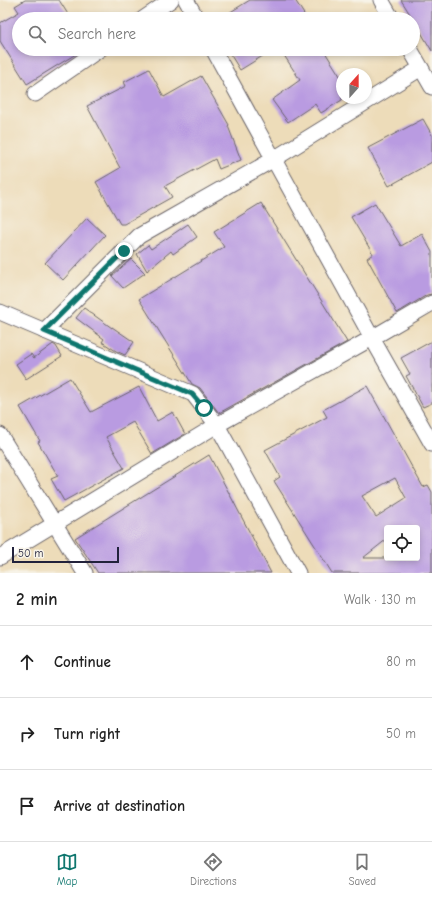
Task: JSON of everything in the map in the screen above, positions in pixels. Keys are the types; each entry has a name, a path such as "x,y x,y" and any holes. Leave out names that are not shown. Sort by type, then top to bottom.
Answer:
{"street":[{"path":"153,12 171,0"},
{"path":"186,0 193,12"},
{"path":"381,0 388,12"},
{"path":"35,94 90,56"},
{"path":"217,56 432,444"},
{"path":"414,56 432,87"},
{"path":"44,331 139,236 274,159 421,68"},
{"path":"0,557 55,525 217,425 432,303"},
{"path":"0,312 192,394 217,425 298,573"},
{"path":"0,435 85,573"}],"building":[{"path":"25,0 59,0 67,12 19,12 15,6"},
{"path":"250,0 295,0 303,12 230,12"},
{"path":"401,0 432,0 432,51 420,31 420,12 409,12"},
{"path":"12,16 12,56 73,56 27,84 0,41 0,23"},
{"path":"231,56 263,56 240,70"},
{"path":"285,56 327,56 336,70 336,104 321,113 315,104 288,122 272,100 300,80"},
{"path":"149,69 164,97 201,76 229,125 228,126 241,160 219,169 215,159 165,186 172,197 124,224 120,224 96,182 120,168 87,106 126,86 124,82"},
{"path":"423,119 432,135 432,162 389,186 368,148"},
{"path":"261,203 347,342 219,413 200,388 192,384 139,299 224,247 214,232"},
{"path":"375,203 401,246 422,234 432,252 432,294 427,295 397,313 367,258 373,254 351,217"},
{"path":"87,218 105,235 63,280 45,263"},
{"path":"188,224 197,237 173,254 171,251 147,271 137,254 148,245 151,249"},
{"path":"131,259 145,273 123,288 112,276"},
{"path":"84,308 134,342 125,355 102,342 104,339 76,318"},
{"path":"432,341 432,403 423,407 406,376 410,374 401,358"},
{"path":"53,344 62,356 26,379 16,364 31,354 34,358"},
{"path":"70,378 91,412 139,387 157,421 173,412 185,434 152,454 133,422 106,437 124,468 64,501 51,479 58,476 20,407"},
{"path":"367,386 423,487 428,485 432,492 432,573 332,573 274,481 280,477 265,450 327,417 323,410","holes":["395,478 406,498 376,517 362,496"]},
{"path":"209,455 271,573 98,573 75,538"}],"route":[{"path":"124,251 44,331 192,394 204,408"}]}
